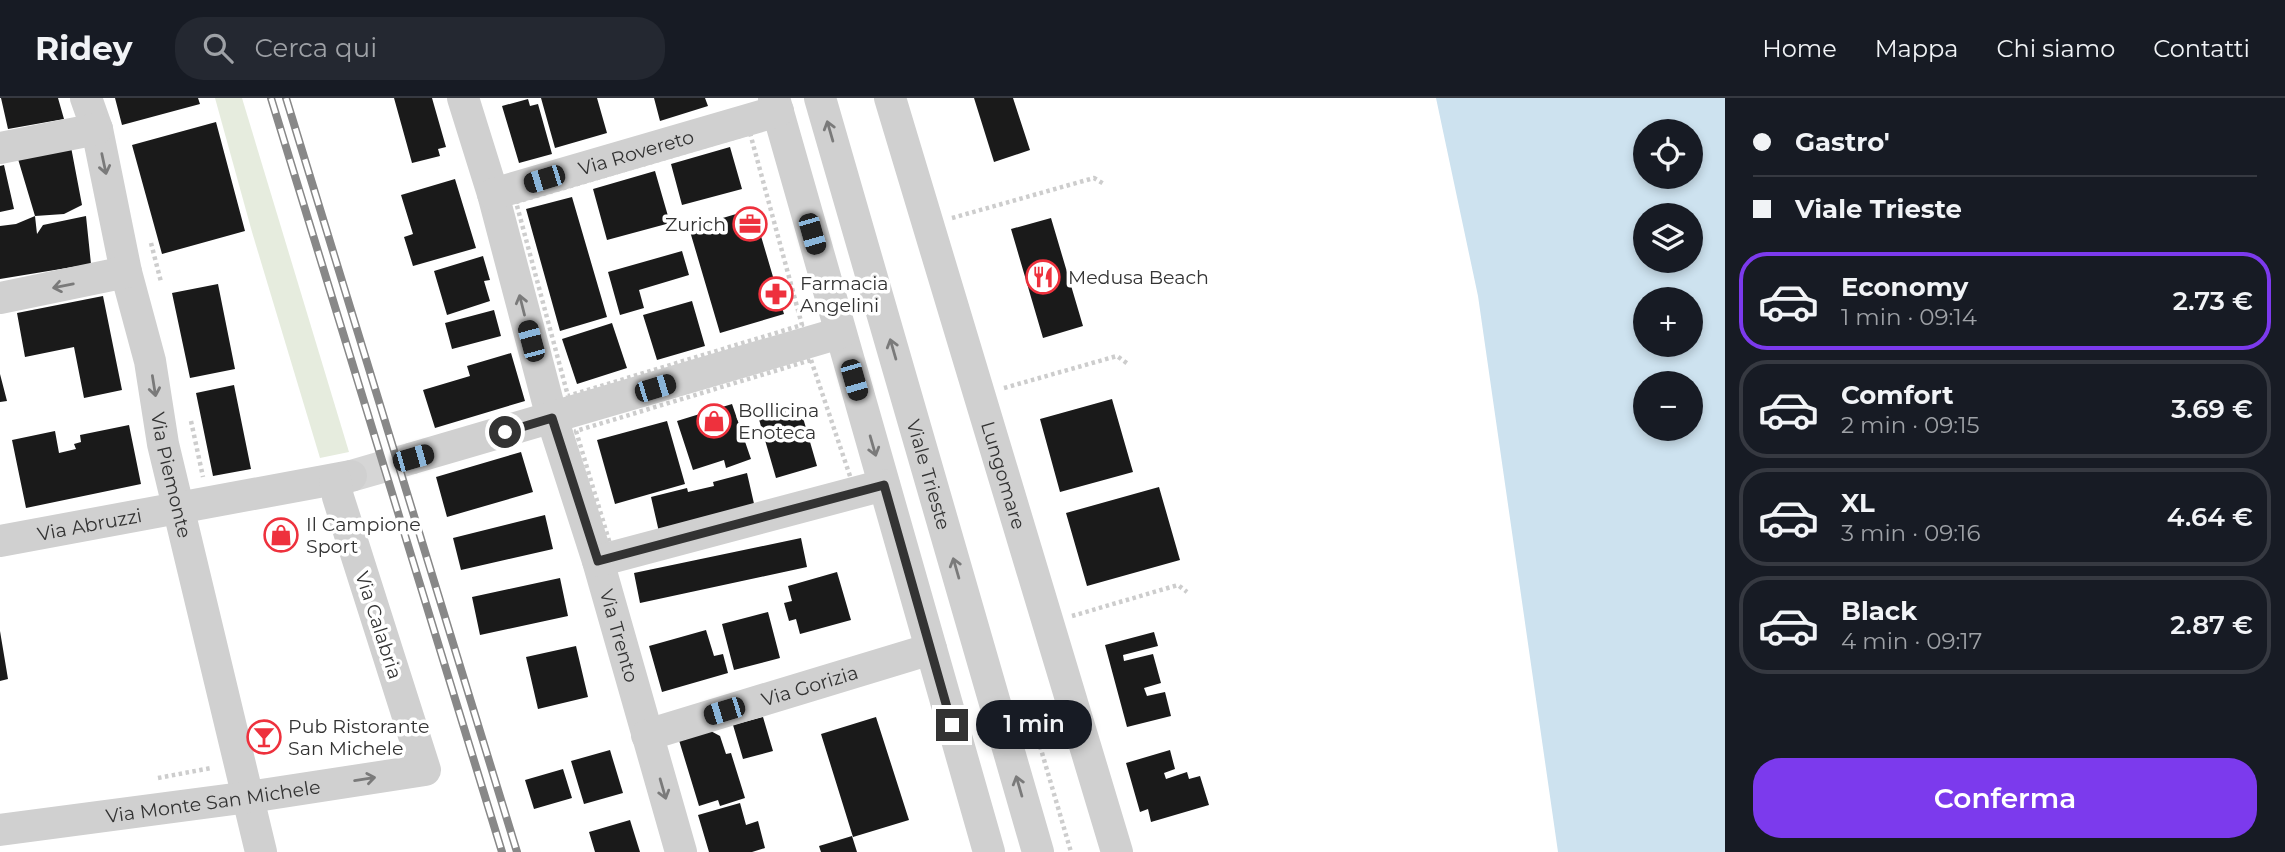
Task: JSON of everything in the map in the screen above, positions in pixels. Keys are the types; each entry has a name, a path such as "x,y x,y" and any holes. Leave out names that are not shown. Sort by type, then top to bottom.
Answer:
{"street":[{"name":"Via Piemonte","path":"86,98 97,130 126,272 150,361 163,444 261,852"},
{"name":"Via Trento","path":"463,98 505,198 552,418 598,561 681,852"},
{"name":"Viale Trieste","path":"820,98 1038,852"},
{"name":"Lungomare","path":"890,98 1117,852"},
{"path":"776,104 989,852"},
{"name":"Via Rovereto","path":"505,198 776,104"},
{"path":"0,148 97,130"},
{"path":"0,298 126,272"},
{"path":"413,458 840,333"},
{"name":"Via Abruzzi","path":"0,541 343,478"},
{"name":"Via Calabria","path":"343,478 338,497 425,770"},
{"path":"598,561 884,485"},
{"name":"Via Gorizia","path":"647,735 931,649"},
{"name":"Via Monte San Michele","path":"0,830 249,797 425,770"}],"path":[{"path":"750,133 802,325 568,396 505,198 750,133"},
{"path":"928,224 1094,178 1104,184"},
{"path":"150,241 163,294"},
{"path":"979,395 1116,356 1128,364"},
{"path":"811,360 853,485 652,540 610,544 576,431 811,360"},
{"path":"190,416 203,479"},
{"path":"1048,623 1178,585 1187,592"},
{"path":"158,778 211,769 208,756"}],"shaded area":[{"path":"215,98 242,98 349,452 320,458"}],"water":[{"path":"1436,98 1725,98 1725,852 1558,852 1478,296"}],"building":[{"path":"1,98 58,98 64,119 8,129"},
{"path":"115,98 198,98 200,104 122,125"},
{"path":"394,98 432,98 446,147 438,149 440,156 412,163"},
{"path":"541,98 597,98 607,133 555,148"},
{"path":"654,98 705,98 708,106 660,121"},
{"path":"974,98 1013,98 1030,150 994,162"},
{"path":"528,99 530,106 538,104 552,154 519,163 502,106"},
{"path":"216,122 245,231 162,254 132,145"},
{"path":"71,147 82,205 64,214 35,216 18,159"},
{"path":"730,147 742,189 682,205 671,164"},
{"path":"4,165 14,209 0,212 0,166"},
{"path":"655,171 670,223 607,240 593,189"},
{"path":"455,179 476,248 413,266 404,237 413,234 401,195"},
{"path":"572,197 607,317 560,331 526,209"},
{"path":"753,209 784,314 720,333 689,228"},
{"path":"35,216 37,234 43,225 86,216 91,264 0,279 0,226 16,224"},
{"path":"1051,218 1083,326 1043,338 1011,229"},
{"path":"682,251 689,275 639,290 644,308 620,315 608,272"},
{"path":"483,256 490,280 484,281 490,301 447,315 434,271"},
{"path":"218,284 235,369 190,378 172,293"},
{"path":"103,296 122,390 84,398 74,347 25,357 17,313"},
{"path":"692,301 705,346 657,360 643,315"},
{"path":"494,310 501,336 452,349 445,323"},
{"path":"612,323 627,368 577,384 562,339"},
{"path":"511,353 525,401 435,428 423,390 470,376 467,366"},
{"path":"0,374 7,401 0,402"},
{"path":"234,385 251,469 213,476 196,393"},
{"path":"1112,399 1133,472 1060,492 1040,419"},
{"path":"732,404 751,459 726,468 724,460 693,470 677,421"},
{"path":"799,404 817,466 776,478 758,416"},
{"path":"667,421 685,484 615,504 597,440"},
{"path":"129,425 141,484 26,508 12,440 55,431 59,453 76,449 74,444 81,442 80,435"},
{"path":"521,452 533,492 447,517 436,477"},
{"path":"747,473 755,508 659,532 651,497 687,488 688,492 714,486 713,482"},
{"path":"1159,487 1180,560 1087,586 1066,513"},
{"path":"545,515 553,549 461,570 453,538"},
{"path":"801,538 807,567 640,603 634,573"},
{"path":"837,572 851,620 800,634 796,619 789,621 784,603 792,601 788,586"},
{"path":"560,578 568,616 480,635 472,597"},
{"path":"768,612 780,658 734,670 722,624"},
{"path":"706,630 714,656 723,654 728,673 662,692 649,646"},
{"path":"0,631 8,679 0,681"},
{"path":"1154,632 1158,646 1123,655 1124,661 1153,654 1161,683 1144,688 1147,696 1165,692 1171,716 1127,727 1105,645"},
{"path":"576,646 588,697 538,709 526,657"},
{"path":"763,717 773,751 743,759 733,725"},
{"path":"876,717 909,820 853,837 821,734"},
{"path":"707,729 720,736 726,754 731,753 745,798 720,806 718,800 699,806 678,737"},
{"path":"610,750 623,793 584,804 571,761"},
{"path":"1170,750 1175,769 1164,773 1166,779 1187,772 1189,779 1200,776 1209,805 1151,822 1148,809 1140,812 1126,763"},
{"path":"563,769 572,798 534,809 525,780"},
{"path":"740,803 746,825 758,821 765,848 752,852 709,852 698,815"},
{"path":"630,820 640,852 595,852 589,832"},
{"path":"852,836 857,852 821,852 819,846"}],"tunnel":[{"path":"351,476 413,458"}],"railway":[{"path":"271,98 502,852"},
{"path":"286,98 517,852"}],"place":[{"name":"Zurich","path":"750,224"},
{"name":"Medusa Beach","path":"1043,277"},
{"name":"Farmacia Angelini","path":"776,294"},
{"name":"Bollicina Enoteca","path":"714,421"},
{"name":"Il Campione Sport","path":"281,535"},
{"name":"Pub Ristorante San Michele","path":"264,737"}],"route":[{"path":"505,432 552,418 598,561 884,485 952,725"}]}
